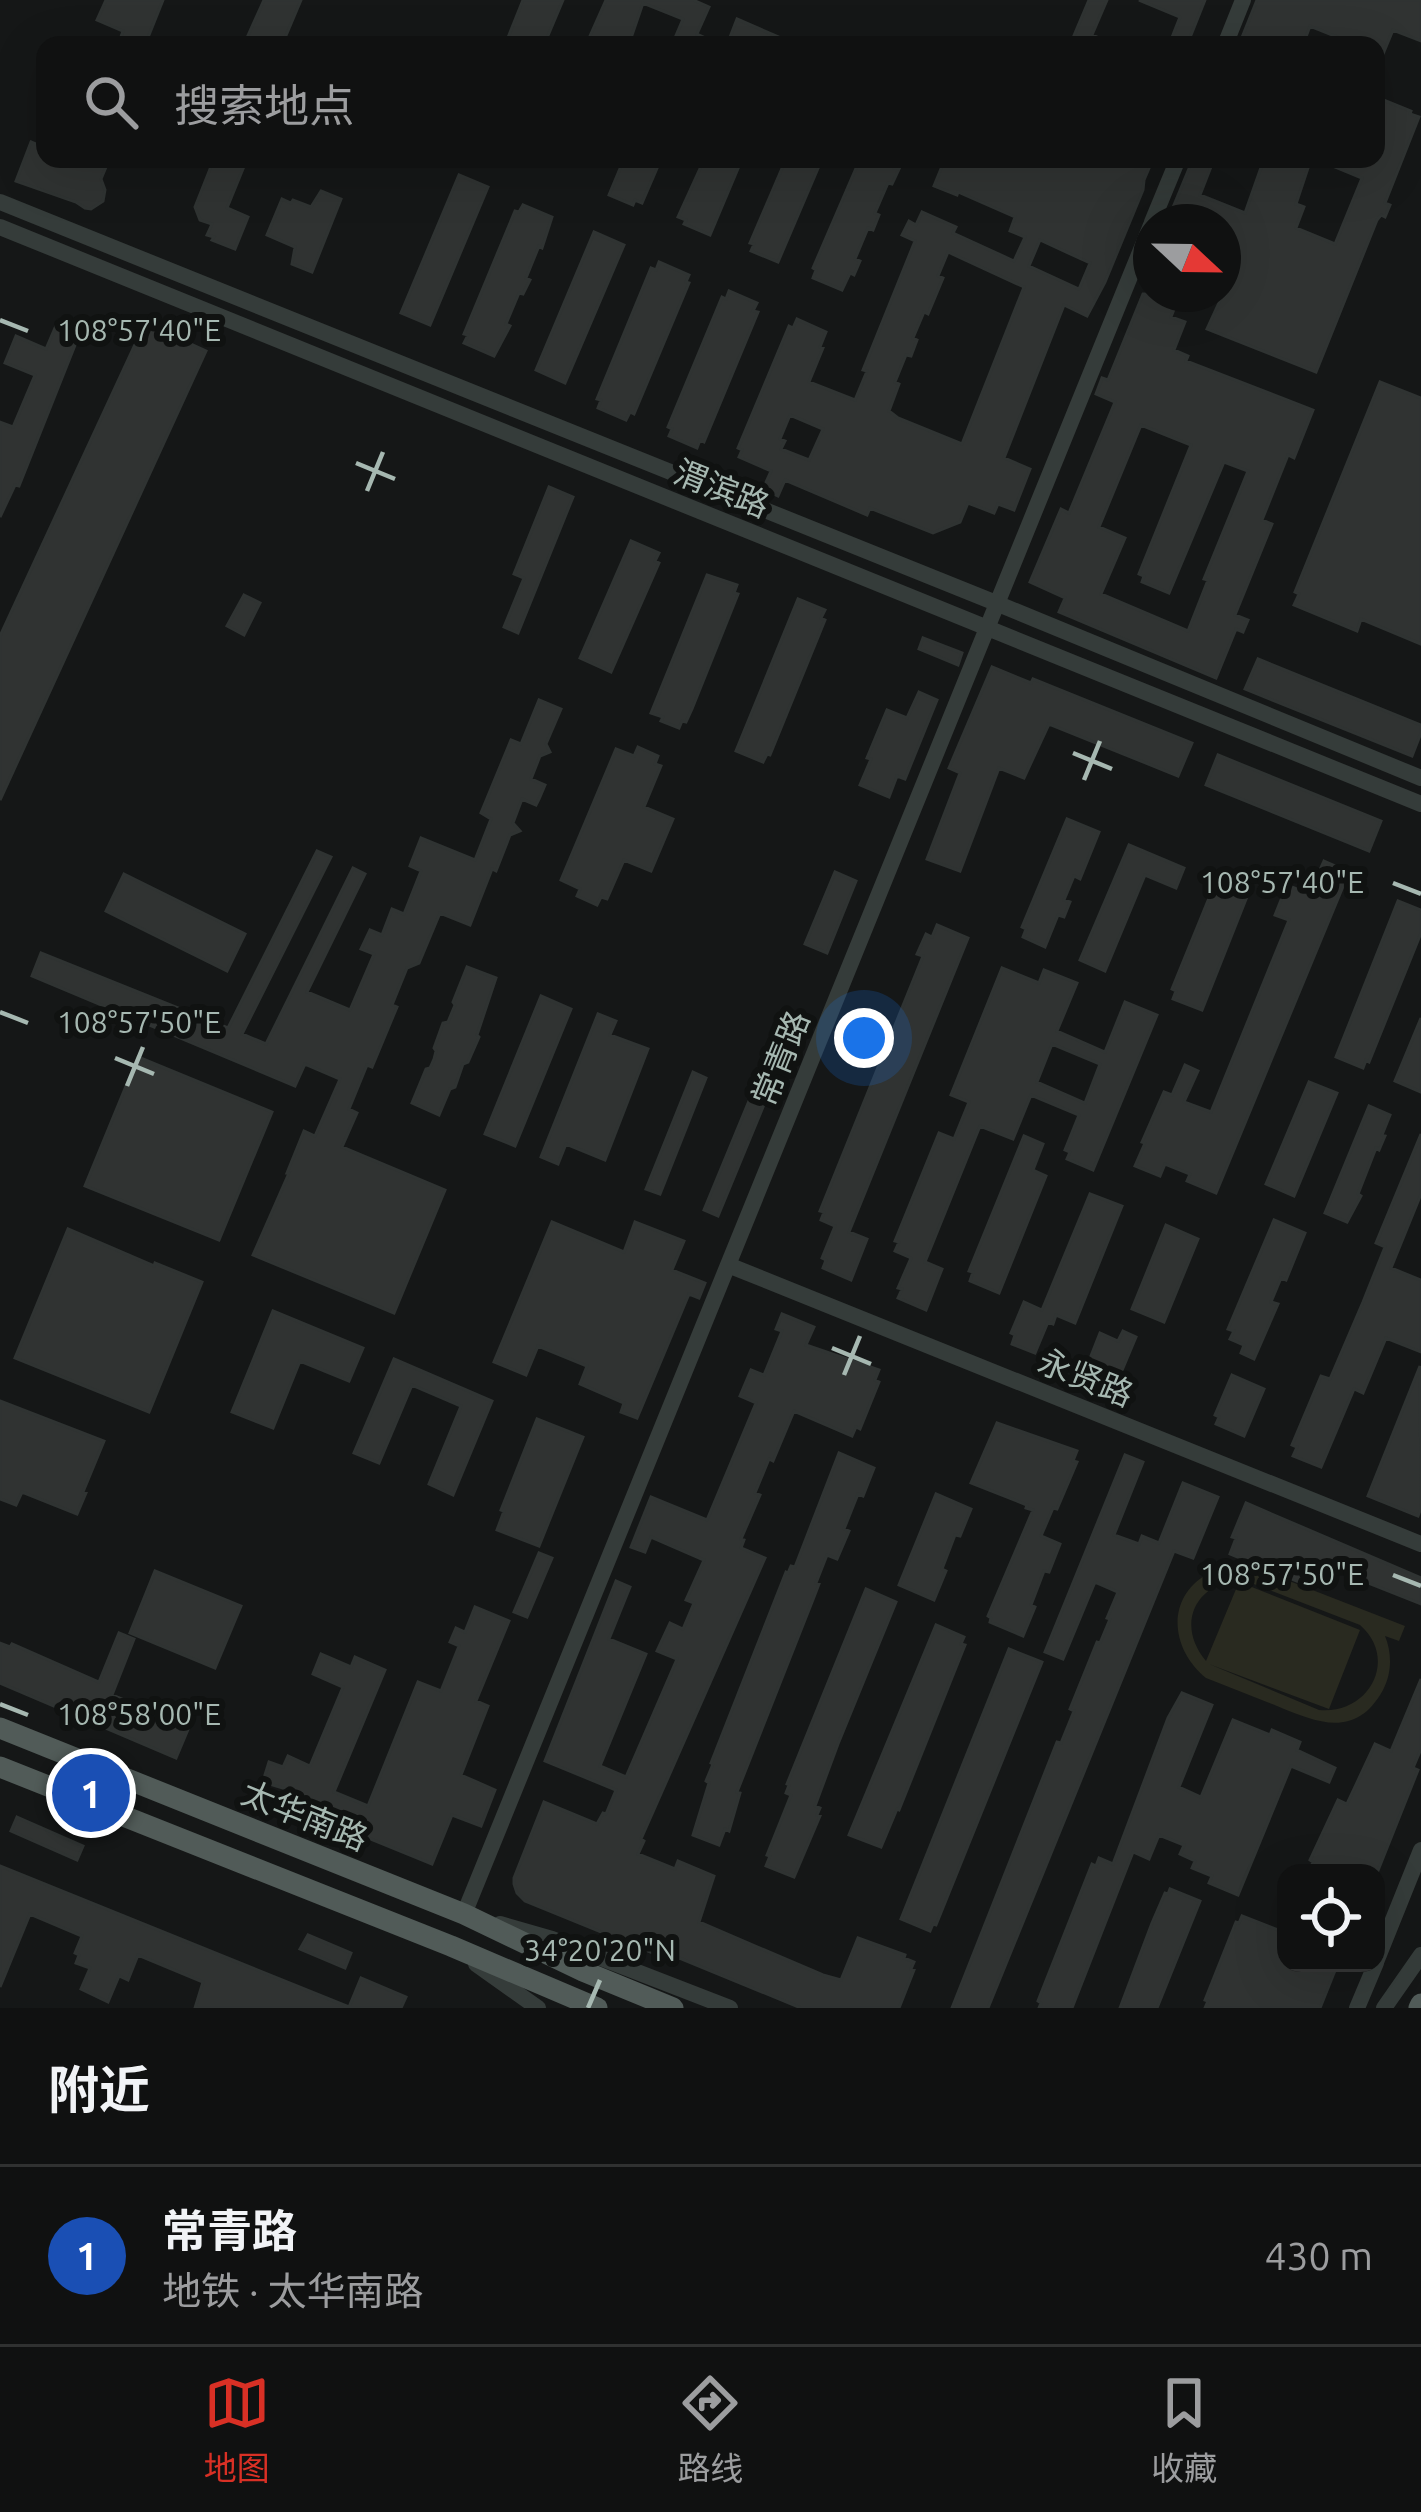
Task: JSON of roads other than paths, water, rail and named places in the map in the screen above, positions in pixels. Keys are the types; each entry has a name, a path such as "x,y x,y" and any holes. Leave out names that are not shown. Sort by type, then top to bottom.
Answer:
{"main road":[{"name":"太华南路","path":"0,1728 464,1914 673,2008"},
{"name":"太华南路","path":"0,1767 597,2008"}],"street":[{"path":"1229,36 1243,0"},
{"name":"常青路","path":"1160,204 1174,168"},
{"name":"渭滨路","path":"0,202 1421,778"},
{"name":"渭滨路","path":"0,227 1421,804"},
{"name":"常青路","path":"464,1914 1133,269"},
{"name":"永贤路","path":"728,1265 1421,1544"},
{"path":"1385,1940 1421,1850"},
{"path":"464,1914 552,1939 730,2008"},
{"path":"451,1946 538,2008"},
{"path":"1384,2008 1421,1955"},
{"path":"1358,2008 1372,1972"}],"place":[{"name":"常青路","path":"91,1793"}]}
